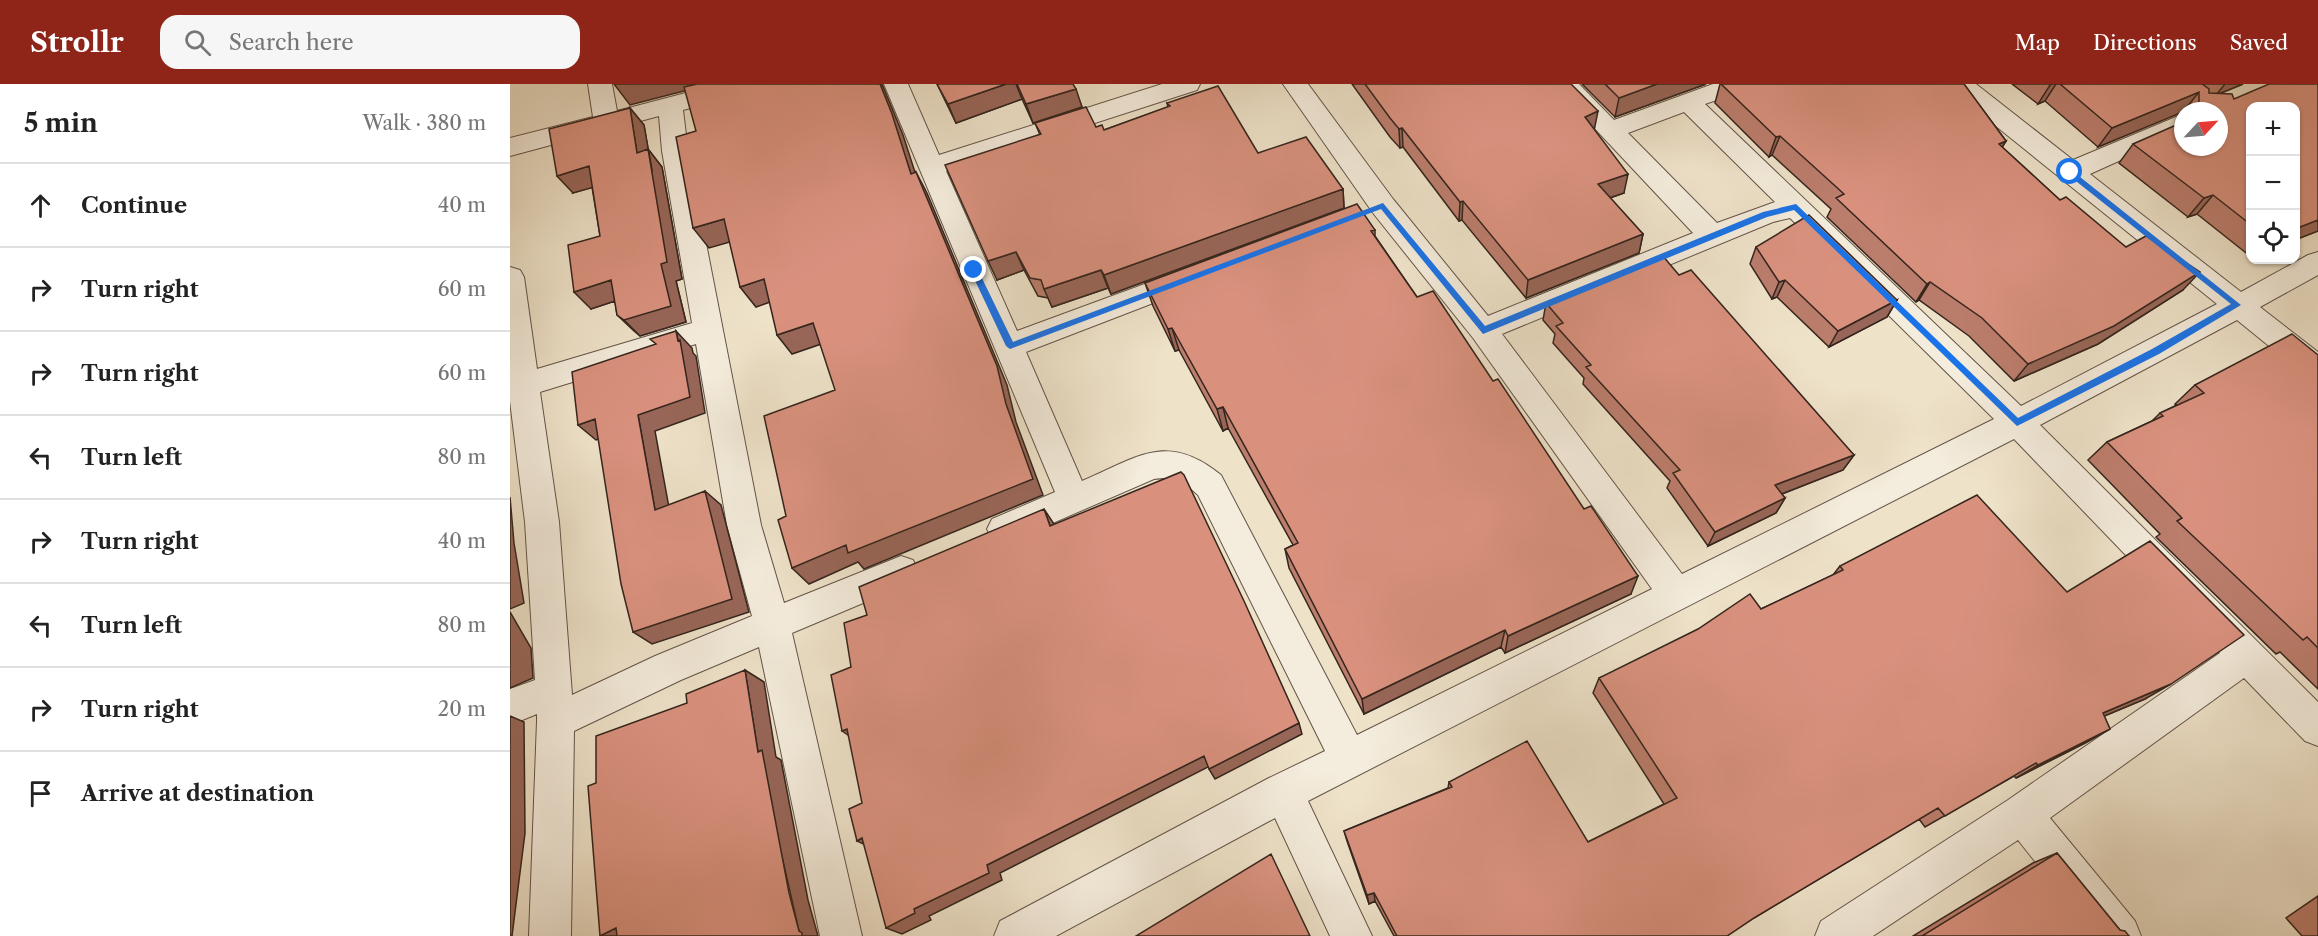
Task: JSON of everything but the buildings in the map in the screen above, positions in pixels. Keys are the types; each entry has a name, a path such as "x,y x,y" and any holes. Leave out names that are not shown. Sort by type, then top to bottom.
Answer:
{"street":[{"path":"600,84 606,121"},
{"path":"510,147 750,84"},
{"path":"896,84 1074,500"},
{"path":"930,166 1188,84"},
{"path":"1294,84 1372,210 1483,330 1676,594"},
{"path":"1565,84 1713,236"},
{"path":"1611,130 1737,84"},
{"path":"1960,84 2318,369"},
{"path":"1688,102 2017,422 2318,728"},
{"path":"670,104 675,150 744,525 772,623 841,936"},
{"path":"2070,172 2174,126"},
{"path":"1483,330 1766,214 1796,207"},
{"path":"1015,936 1349,758 2156,352 2318,262"},
{"path":"1010,346 1218,268"},
{"path":"510,277 517,387 542,522 555,705 550,936"},
{"path":"517,387 708,329"},
{"path":"977,540 1151,466 1174,463 1192,470 1210,485 1349,758"},
{"path":"510,707 555,705 668,668 934,557"},
{"path":"1836,936 2022,814 2247,655"},
{"path":"1283,792 1351,936"},
{"path":"2022,814 2120,936"}],"route":[{"path":"974,270 1010,346 1383,206 1483,330 1766,214 1796,207 2017,422 2156,352 2237,305 2070,172"}]}
